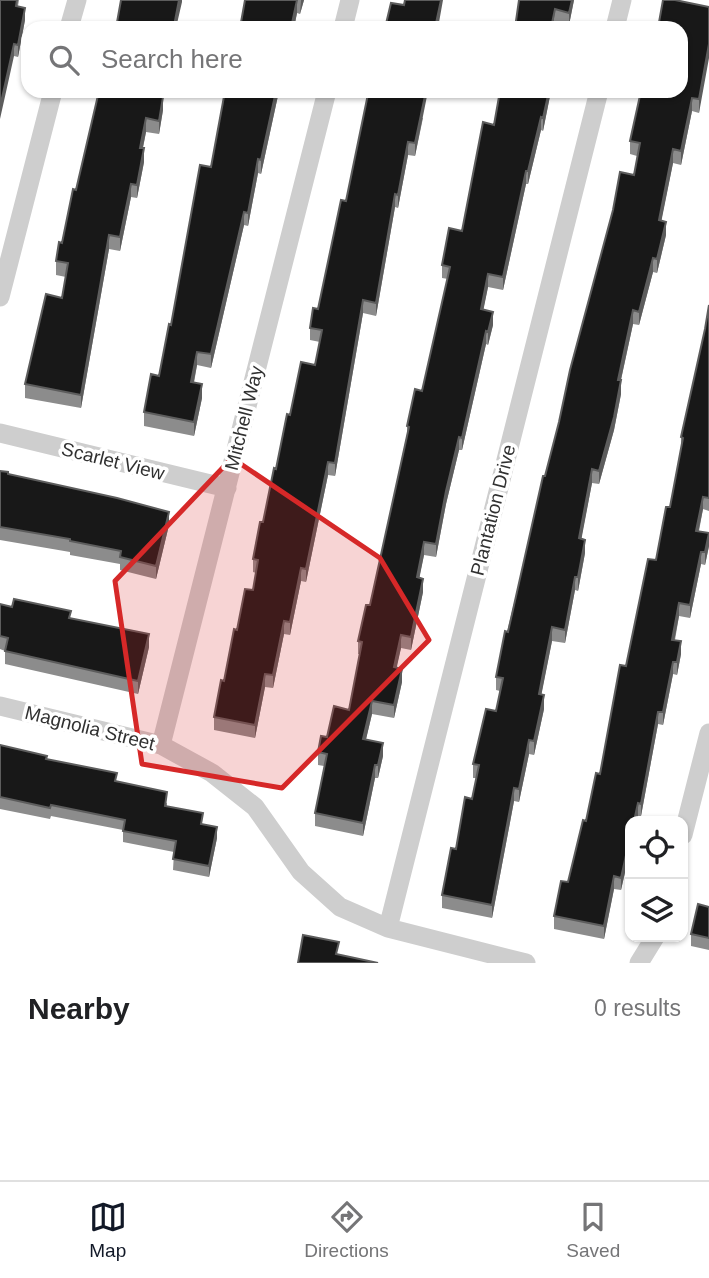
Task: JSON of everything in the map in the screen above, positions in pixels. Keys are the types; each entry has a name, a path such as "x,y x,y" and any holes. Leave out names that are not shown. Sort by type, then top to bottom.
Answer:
{"street":[{"path":"71,21 77,0"},
{"path":"345,21 350,0"},
{"path":"617,21 622,0"},
{"path":"0,296 51,98"},
{"name":"Mitchell Way","path":"162,745 325,98"},
{"name":"Plantation Drive","path":"388,928 597,98"},
{"name":"Scarlet View","path":"0,433 227,488"},
{"name":"Magnolia Street","path":"0,706 162,745 212,773 255,807 300,872 340,907 388,928 526,963"},
{"path":"688,817 708,743"},
{"path":"639,963 652,942"}],"highlighted area":[{"path":"232,458 380,558 429,640 282,788 142,764 115,581"}],"building":[{"path":"0,0 17,0 16,6 25,8 18,45 14,44 0,107"},
{"path":"121,0 179,0 175,21 117,21"},
{"path":"245,0 297,0 292,21 241,21"},
{"path":"405,0 441,0 436,21 387,21 391,3 404,5"},
{"path":"519,0 572,0 569,13 555,9 552,21 516,21"},
{"path":"663,0 709,7 709,44 699,99 692,98 681,151 673,149 659,220 666,222 657,259 653,258 639,312 633,310 618,380 621,380 614,417 599,471 592,469 579,538 585,540 578,577 575,577 565,630 552,627 539,694 544,695 534,741 529,740 519,789 514,788 492,905 442,895 451,848 456,849 465,797 472,799 479,765 473,764 486,709 496,711 503,678 496,677 505,631 508,632 543,476 613,210 620,172 634,175 640,143 630,141 639,98 688,98 688,21 659,21"},
{"path":"97,98 163,98 159,121 146,118 137,185 131,184 120,237 109,235 81,395 25,384 46,294 62,298 68,263 56,261 73,189 76,190"},
{"path":"224,98 274,98 261,160 258,159 248,213 244,212 211,354 197,352 191,382 202,384 194,422 144,412 151,374 159,376 169,324 171,325 200,165 211,167"},
{"path":"367,98 425,98 415,143 408,142 398,195 395,194 376,303 363,300 335,463 328,462 306,569 301,568 290,622 284,621 273,675 265,674 255,725 214,717 245,589 253,590 258,560 253,559 260,522 263,522 301,362 315,365 322,330 310,328 313,308 318,309 341,200 346,201"},
{"path":"499,98 547,98 526,171 503,277 488,274 481,309 493,312 488,332 486,331 462,438 459,437 436,544 424,542 417,577 423,579 411,637 401,635 394,667 402,669 394,705 372,701 363,739 383,743 378,765 375,765 363,823 315,813 327,754 318,752 321,736 327,737 334,706 349,710 362,642 358,641 366,605 370,605 415,389 422,391 450,267 442,265 449,228 462,231 483,122 494,125"},
{"path":"709,305 709,498 703,497 696,531 709,533 705,552 701,552 690,605 679,603 672,640 681,641 677,662 673,662 663,712 658,712 641,804 638,803 635,816 625,816 625,860 621,878 614,876 604,926 554,916 561,881 568,882 583,820 586,821 596,773 600,774 620,665 626,666 648,559 656,560 666,507 670,507 683,438 681,437"},
{"path":"0,471 169,512 156,566 120,557 121,551 0,527"},
{"path":"14,599 71,611 69,618 149,634 138,681 5,651 8,638 0,636 0,604 12,607"},
{"path":"0,745 47,756 46,759 117,773 115,781 167,792 165,806 203,813 201,824 217,827 209,866 173,859 176,841 123,831 125,820 0,797"},
{"path":"698,904 709,907 709,938 691,934"},
{"path":"303,935 339,942 336,954 378,963 298,963"}]}
